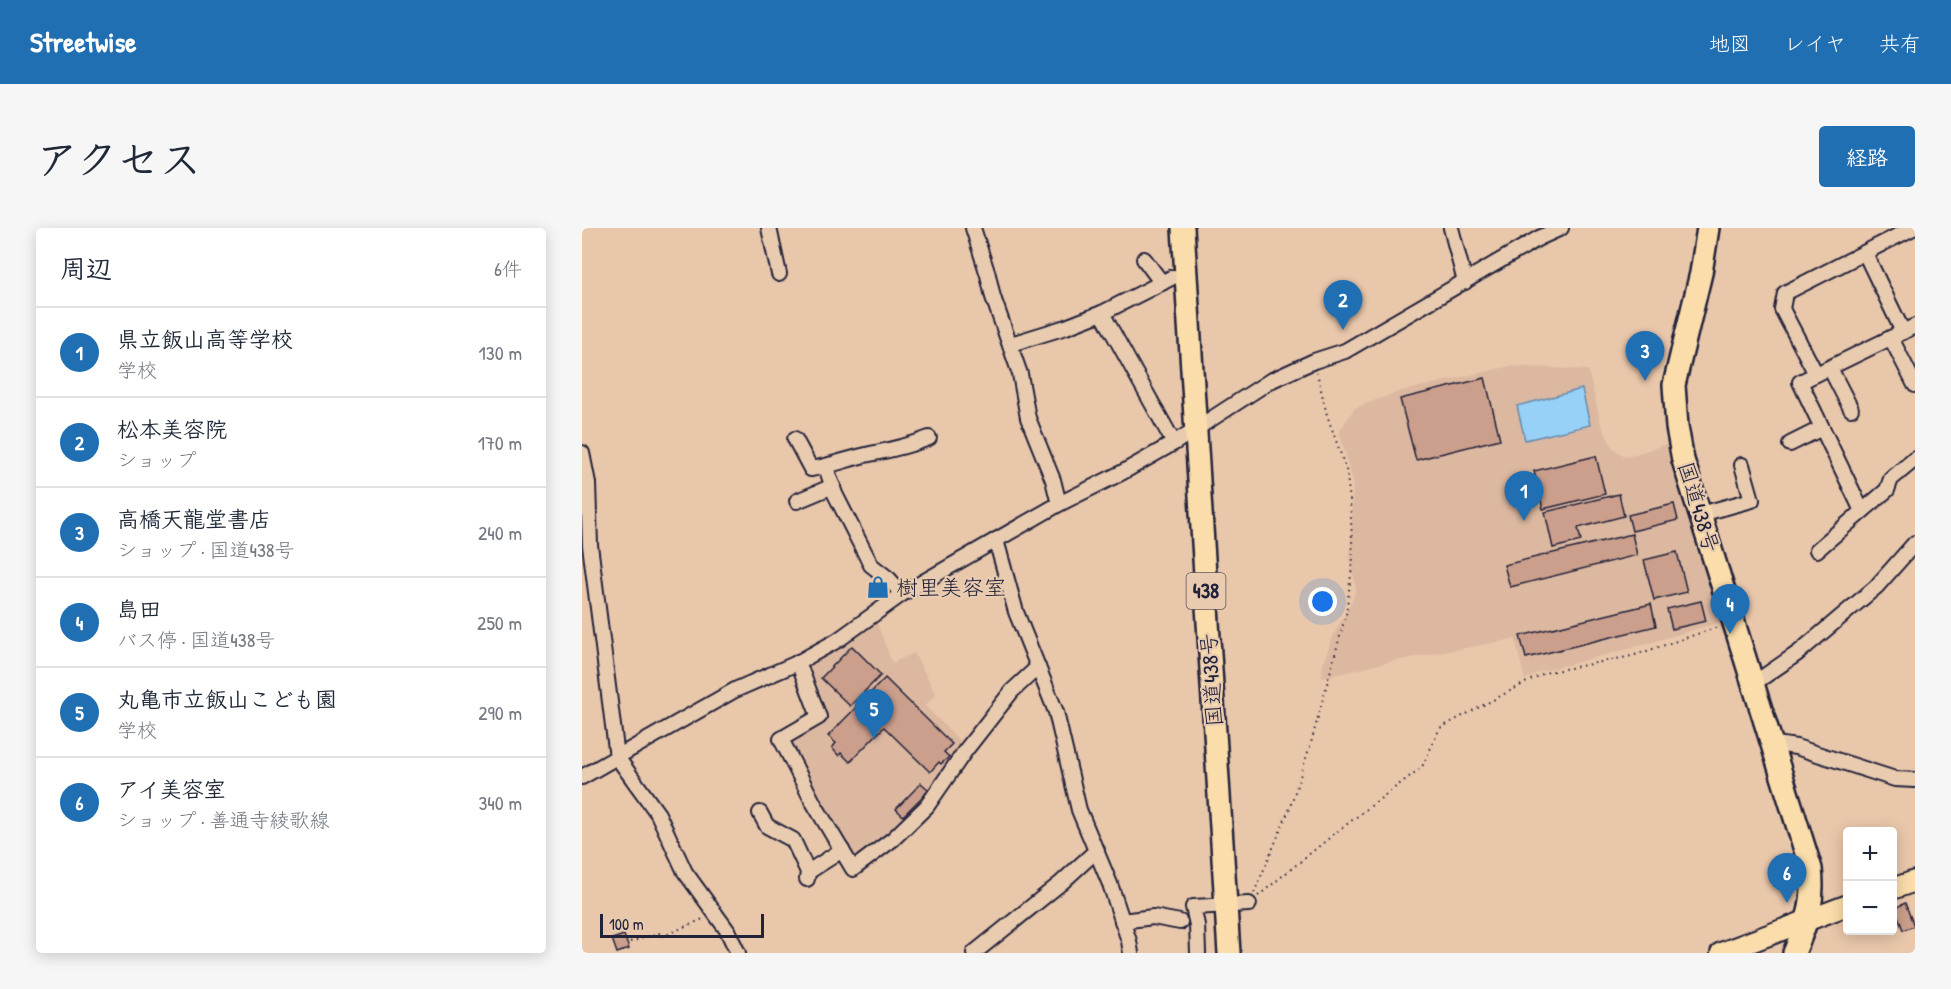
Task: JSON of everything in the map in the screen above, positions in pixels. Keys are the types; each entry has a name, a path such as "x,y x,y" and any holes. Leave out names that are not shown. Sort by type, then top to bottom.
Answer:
{"highway":[{"name":"国道438号","path":"1170,228 1167,280 1184,436 1219,905 1229,953"},
{"name":"国道438号","path":"1183,228 1184,436"},
{"name":"国道438号","path":"1708,228 1701,273 1674,385 1677,427 1683,460 1770,745 1811,869 1813,897 1808,921 1794,953"},
{"name":"国道438号","path":"1216,953 1219,905"}],"main road":[{"path":"1897,888 1915,881"},
{"path":"1721,953 1843,907"}],"street":[{"path":"769,228 779,274"},
{"path":"974,228 993,297 1020,374 1028,418 1053,480 1059,504"},
{"path":"1452,228 1465,282"},
{"path":"582,777 735,690 798,662 838,640 902,594 1059,504 1123,472 1270,381 1314,361 1345,351 1539,238 1562,228"},
{"path":"1816,374 1782,309 1785,293 1913,228"},
{"path":"1865,253 1903,332 1915,386"},
{"path":"1011,344 1102,313 1167,280 1144,259"},
{"path":"1102,313 1184,436"},
{"path":"1862,511 1800,382 1903,332"},
{"path":"1830,368 1851,409"},
{"path":"1790,444 1822,428"},
{"path":"795,438 811,470 869,454 904,448 929,438"},
{"path":"582,453 588,483 590,544 587,570 617,757 657,814 686,872 714,915 727,930 738,953"},
{"path":"1817,550 1887,490 1891,479 1915,459"},
{"path":"1701,514 1752,500 1742,465"},
{"path":"826,467 871,565 889,579 902,594"},
{"path":"797,501 833,486"},
{"path":"996,540 1016,612 1056,712 1079,810 1097,850 1131,953"},
{"path":"1753,684 1798,653 1876,587 1915,543"},
{"path":"798,662 819,717 781,739 813,802 853,869 893,839 927,806 965,751 1012,691 1038,668"},
{"path":"1770,745 1796,747 1895,780 1915,780"},
{"path":"760,813 767,826 793,840 807,875 842,850"},
{"path":"974,953 1061,883 1097,850"},
{"path":"1198,953 1197,925 1193,907 1249,904"},
{"path":"1122,921 1153,917 1180,922"}],"path":[{"path":"1249,904 1289,810 1311,743 1346,614 1353,558 1346,469 1327,415 1314,361"},
{"path":"1249,904 1334,834 1422,767 1440,728 1544,673 1632,656 1734,622"},
{"path":"630,942 659,933 661,937 714,915"}],"shaded area":[{"path":"1510,366 1588,370 1601,424 1613,448 1626,457 1673,442 1727,620 1539,672 1525,680 1515,639 1389,662 1322,678 1323,663 1356,588 1350,559 1353,482 1339,431 1355,408 1398,392"},
{"path":"876,620 892,663 914,653 936,694 925,706 962,743 921,805 909,818 859,858 851,857 810,787 789,744 792,736 824,720 807,674 810,664"}],"water":[{"path":"1582,389 1590,425 1525,440 1517,406"}],"building":[{"path":"1485,378 1500,439 1416,460 1400,399"},
{"path":"1596,456 1605,494 1543,509 1534,471"},
{"path":"1619,494 1624,516 1578,528 1581,541 1553,548 1545,512"},
{"path":"1674,504 1678,520 1632,531 1628,515"},
{"path":"1632,534 1637,555 1510,587 1504,565"},
{"path":"1677,552 1687,592 1654,600 1644,560"},
{"path":"1701,601 1706,621 1672,629 1667,609"},
{"path":"1651,604 1656,626 1526,658 1520,636"},
{"path":"852,646 881,675 850,706 821,678"},
{"path":"885,678 952,744 944,752 949,757 941,764 939,762 930,772 884,727 850,762 841,753 839,756 832,748 836,743 828,736"},
{"path":"921,783 929,790 903,816 896,809"},
{"path":"1905,903 1914,926 1903,930 1897,907"},
{"path":"624,935 629,949 617,953 612,939"}],"place":[{"name":"松本美容院","path":"1343,330"},
{"name":"高橋天龍堂書店","path":"1645,381"},
{"name":"県立飯山高等学校","path":"1524,521"},
{"name":"樹里美容室","path":"878,587"},
{"name":"島田","path":"1730,634"},
{"name":"丸亀市立飯山こども園","path":"874,739"},
{"name":"アイ美容室","path":"1787,903"}]}
